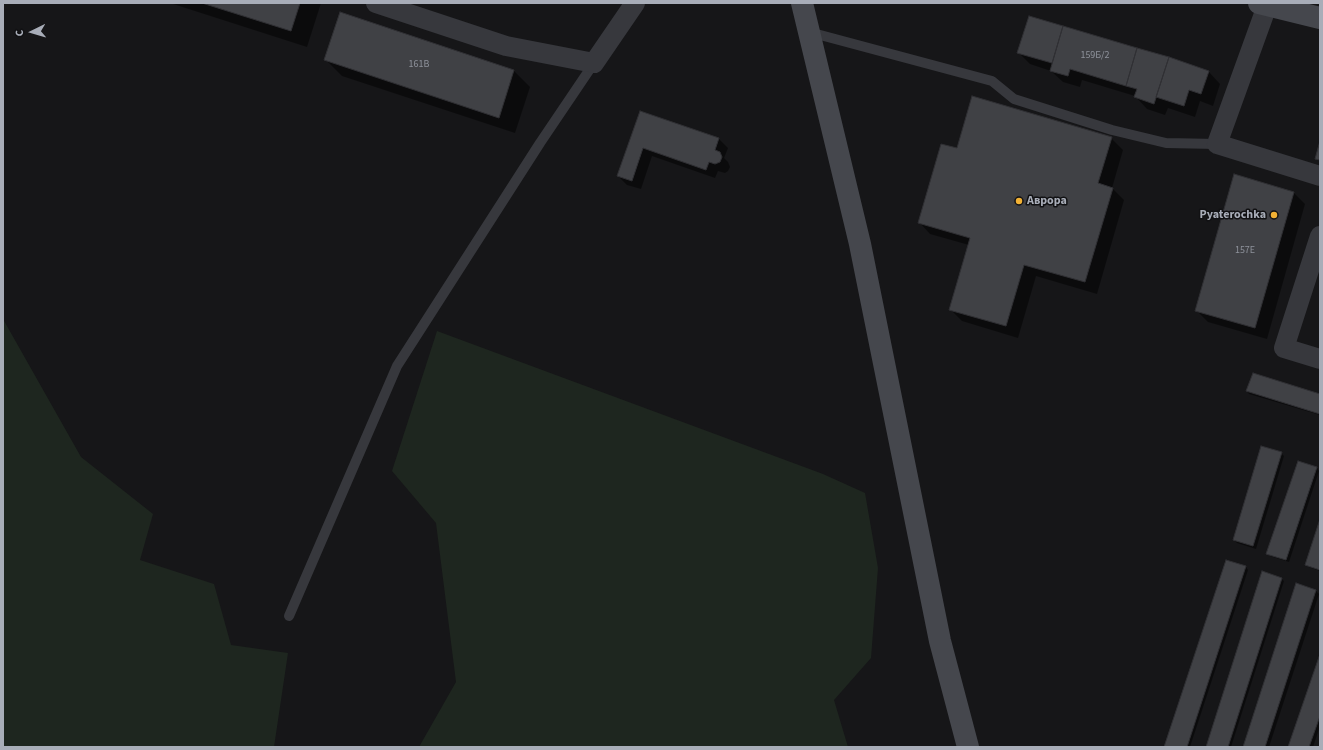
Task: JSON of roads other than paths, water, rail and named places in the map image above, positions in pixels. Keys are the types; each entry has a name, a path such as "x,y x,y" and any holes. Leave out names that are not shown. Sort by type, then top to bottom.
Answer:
{"street":[{"path":"376,3 506,46 594,63 635,3"},
{"path":"802,3 860,244 940,641 968,747"},
{"path":"1320,18 1265,4 1217,144 1320,176"},
{"path":"1320,236 1284,348 1320,359"}],"lane":[{"path":"809,32 992,81 1014,99 1112,130 1166,144 1217,144"},
{"path":"289,616 397,366 540,143 594,63"}],"place":[{"name":"Аврора","path":"1019,201"},
{"name":"Pyaterochka","path":"1274,215"}]}
